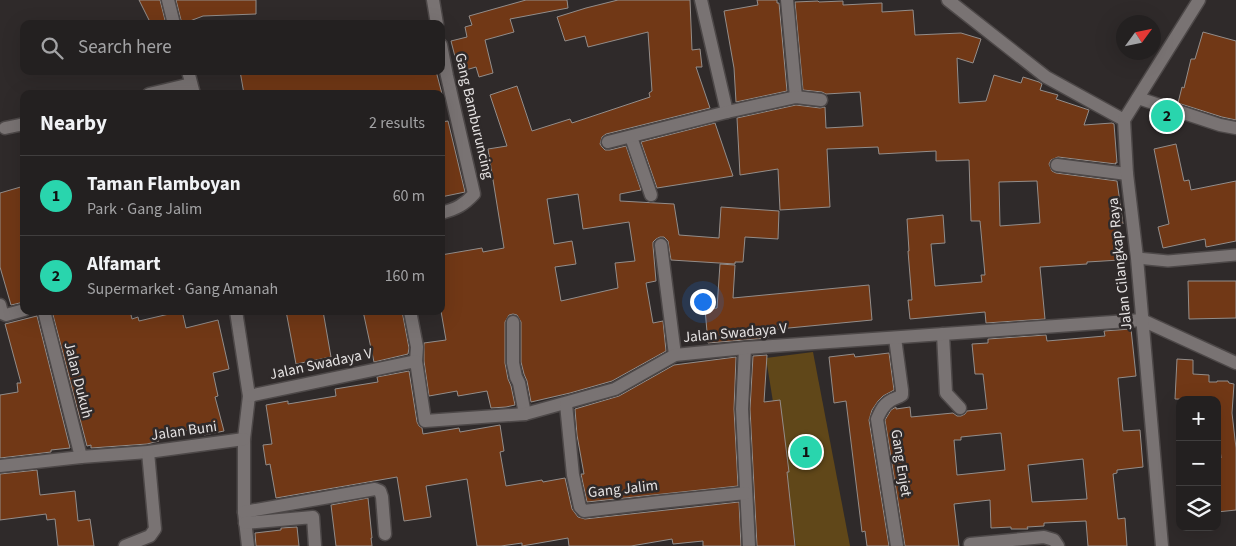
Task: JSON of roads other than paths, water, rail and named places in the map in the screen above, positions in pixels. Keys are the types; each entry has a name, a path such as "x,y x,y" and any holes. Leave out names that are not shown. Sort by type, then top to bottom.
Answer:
{"street":[{"path":"168,0 173,20"},
{"path":"433,0 437,20"},
{"path":"701,0 727,112"},
{"path":"787,0 796,97"},
{"path":"948,0 1046,77 1124,120 1199,0"},
{"name":"Gang Bamburuncing","path":"445,66 474,194 456,209 445,212"},
{"path":"164,90 191,83"},
{"path":"608,142 796,97 821,100"},
{"path":"1138,98 1236,128"},
{"name":"Jalan Cilangkap Raya","path":"1124,120 1127,174 1137,258 1162,546"},
{"path":"5,128 20,125"},
{"path":"631,137 651,195"},
{"path":"1057,165 1127,174"},
{"path":"661,246 675,355"},
{"path":"0,306 2,313 6,315 20,311"},
{"name":"Jalan Dukuh","path":"45,315 81,457"},
{"path":"237,315 249,396 244,439 245,518 248,546"},
{"path":"411,315 417,347 416,361"},
{"path":"1142,320 1236,363"},
{"name":"Jalan Swadaya V","path":"249,396 416,361 424,421 525,414 615,389 675,355 745,348 1142,320"},
{"path":"513,322 513,363 525,414"},
{"path":"943,334 946,393 960,408"},
{"name":"Gang Enjet","path":"895,338 902,395 884,405 877,419 897,546"},
{"path":"745,348 742,409 749,546"},
{"name":"Gang Jalim","path":"566,404 573,475 580,507 584,511 746,493"},
{"name":"Jalan Buni","path":"0,466 148,452 244,439"},
{"path":"125,546 150,536 155,529 148,452"},
{"path":"245,518 374,489 380,492 382,497 385,534"},
{"path":"245,518 313,517 315,546"},
{"path":"970,544 1044,537 1054,540 1058,546"}],"lane":[{"path":"1137,258 1168,261 1236,255"}],"place":[{"name":"Alfamart","path":"1167,116"},
{"name":"Taman Flamboyan","path":"806,452"}]}
